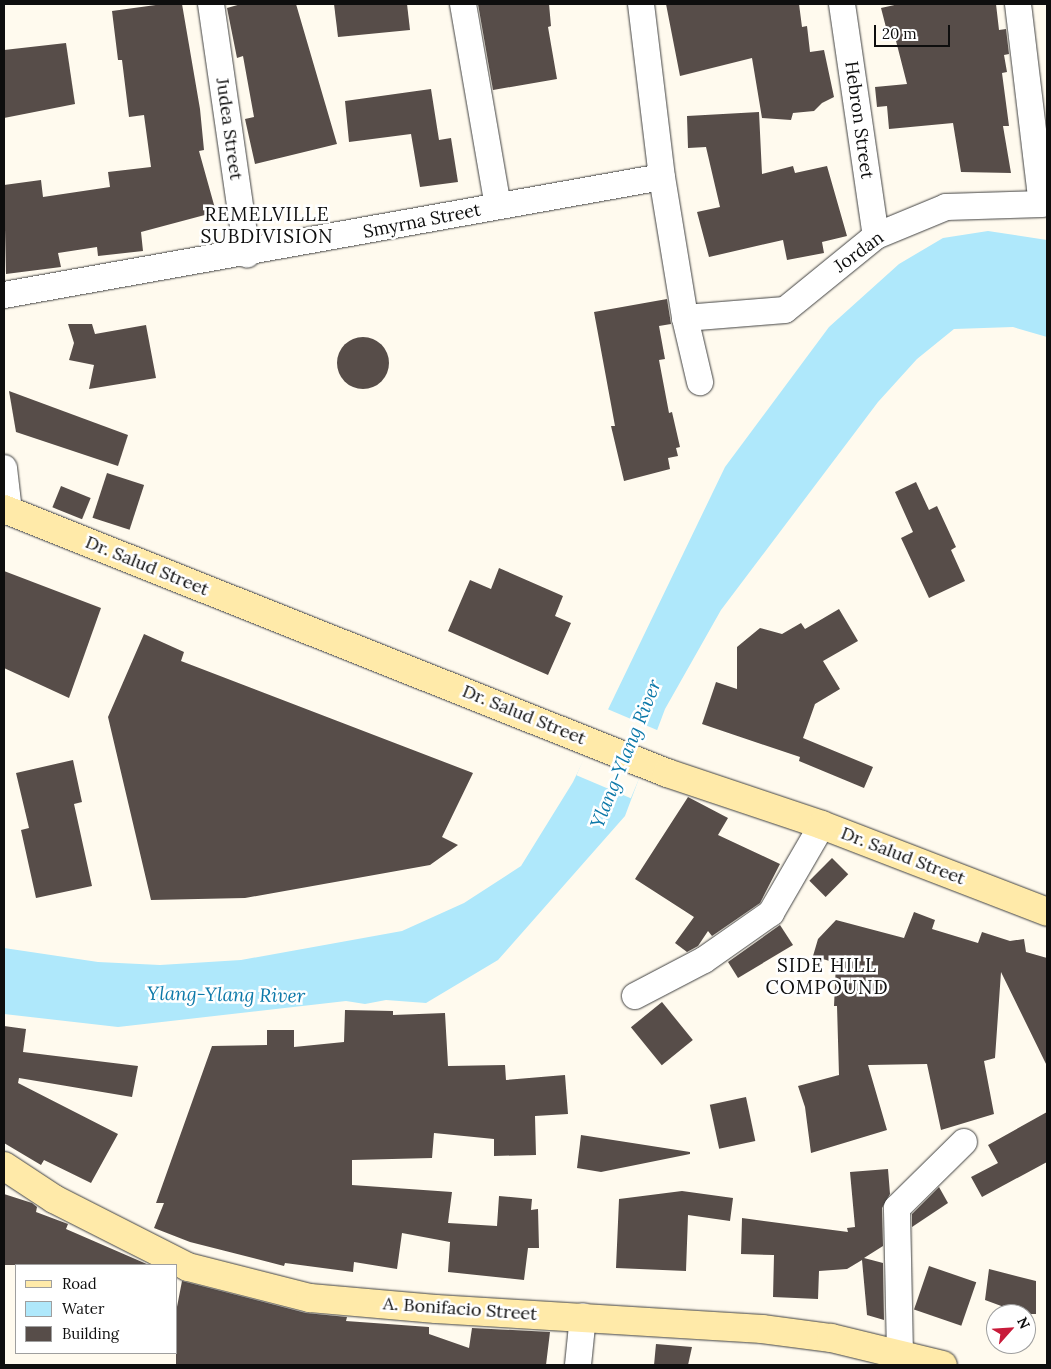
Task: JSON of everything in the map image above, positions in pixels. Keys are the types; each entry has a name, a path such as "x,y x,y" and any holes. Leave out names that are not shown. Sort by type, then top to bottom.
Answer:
{"main road":[{"name":"Dr. Salud Street","path":"7,510 667,773 822,825 1047,912"},
{"name":"A. Bonifacio Street","path":"4,1166 54,1199 188,1266 310,1298 436,1309 583,1316 762,1329 831,1338 943,1365"}],"street":[{"name":"Judea Street","path":"210,4 247,254"},
{"path":"463,4 498,206"},
{"path":"640,4 662,177 685,318 700,382"},
{"name":"Hebron Street","path":"842,4 876,236"},
{"path":"1018,4 1045,206"},
{"name":"Smyrna Street","path":"4,296 247,254 662,177"},
{"name":"Jordan","path":"685,318 785,310 876,236 946,207 1045,206"},
{"path":"4,468 7,510"},
{"path":"634,996 704,960 771,912 822,825"},
{"path":"900,1354 897,1208 964,1142"},
{"path":"578,1365 583,1316"}],"water":[{"name":"Ylang-Ylang River","path":"988,231 1047,240 1047,337 1013,327 954,329 917,359 878,402 721,610 665,709 625,816 498,960 426,1003 386,1000 365,1004 346,1001 118,1027 4,1014 4,948 98,962 160,965 241,960 402,931 464,903 521,866 573,782 725,467 829,327 899,264 943,238"}],"pier":[{"path":"605,708 659,731 631,798 576,775"}],"building":[{"path":"163,4 182,4 200,109 204,150 199,151 216,212 141,232 143,251 98,256 97,247 58,253 61,267 6,274 4,185 41,180 43,197 110,187 108,172 151,167 144,115 129,117 122,60 118,60 112,11"},
{"path":"241,4 296,4 337,144 255,164 245,119 254,117 243,56 237,58 227,8"},
{"path":"334,4 407,4 410,30 338,37"},
{"path":"478,4 549,4 551,26 548,27 557,79 493,90"},
{"path":"666,4 799,4 802,27 807,26 810,52 824,50 834,97 822,103 814,111 793,113 791,120 762,118 752,58 680,76"},
{"path":"899,4 996,4 999,30 1006,29 1009,54 1004,55 1007,72 1002,73 1009,126 1003,126 1011,173 961,172 953,123 889,129 887,106 877,107 875,87 907,84 895,37 889,39 881,8"},
{"path":"66,43 75,104 4,118 4,50"},
{"path":"431,89 439,140 451,138 458,182 420,187 411,134 349,142 345,101"},
{"path":"759,112 762,174 793,166 795,173 827,166 847,236 822,242 824,253 787,260 783,240 709,257 697,212 720,207 706,147 688,148 687,116"},
{"path":"667,299 671,324 659,326 665,359 659,360 669,413 672,412 680,447 676,448 678,456 668,458 670,469 624,481 611,426 615,426 594,312"},
{"path":"68,324 92,324 95,334 146,325 156,378 89,389 94,365 69,360 74,343"},
{"path":"363,337 373,339 381,345 387,353 389,363 387,373 381,381 373,387 363,389 353,387 345,381 339,373 337,363 339,353 345,345 353,339"},
{"path":"9,391 128,435 118,466 16,432"},
{"path":"107,473 144,485 130,530 92,518"},
{"path":"916,482 929,510 937,506 956,547 951,550 965,581 929,598 901,538 913,532 895,492"},
{"path":"61,486 91,498 82,519 52,507"},
{"path":"499,568 563,596 555,616 571,623 548,675 448,631 470,580 491,589"},
{"path":"4,571 101,608 69,698 4,668"},
{"path":"839,609 858,641 823,661 840,689 815,704 803,738 873,767 864,788 799,761 800,757 702,724 716,682 737,689 737,647 760,628 782,634 801,623 805,629"},
{"path":"144,634 184,652 181,661 473,773 442,837 458,845 430,865 245,898 151,900 108,717"},
{"path":"73,760 82,802 74,804 92,886 36,898 21,830 29,828 16,773"},
{"path":"688,797 728,818 718,835 780,864 760,903 712,936 708,931 698,946 687,952 675,943 694,917 635,879"},
{"path":"832,858 848,874 826,897 809,881"},
{"path":"914,912 935,920 932,929 978,943 982,932 1010,941 1024,939 1026,952 1047,958 1047,1066 1001,972 995,1058 984,1061 994,1114 941,1130 927,1064 868,1065 887,1130 811,1153 805,1107 798,1086 839,1075 837,1006 834,1006 836,963 813,956 818,939 836,920 904,938"},
{"path":"780,925 793,945 738,978 728,962"},
{"path":"662,1002 693,1040 662,1065 631,1027"},
{"path":"345,1010 393,1011 393,1015 445,1013 448,1066 505,1065 506,1080 565,1075 568,1114 535,1116 536,1155 494,1156 494,1139 434,1133 432,1158 352,1160 352,1185 452,1192 448,1223 497,1226 499,1196 532,1199 531,1210 538,1209 539,1248 528,1248 524,1280 448,1272 450,1242 402,1233 397,1269 354,1262 353,1272 285,1263 284,1266 190,1242 154,1228 164,1203 156,1203 212,1046 267,1045 267,1030 294,1030 294,1047 344,1042"},
{"path":"4,1026 26,1029 23,1052 138,1066 132,1097 19,1078 18,1083 118,1134 91,1183 44,1160 41,1165 4,1143"},
{"path":"746,1097 755,1141 719,1149 710,1105"},
{"path":"1047,1112 1047,1162 982,1197 971,1177 998,1163 988,1145"},
{"path":"581,1135 690,1152 690,1154 601,1172 577,1168"},
{"path":"888,1169 890,1194 882,1208 883,1246 864,1258 883,1263 884,1320 867,1315 862,1260 847,1269 819,1271 818,1299 773,1297 774,1255 741,1254 742,1218 848,1232 847,1228 855,1227 850,1172"},
{"path":"939,1187 948,1203 912,1227 912,1214"},
{"path":"682,1191 733,1198 730,1221 688,1215 686,1271 616,1268 619,1199"},
{"path":"4,1194 32,1203 37,1207 36,1212 68,1224 66,1229 147,1264 15,1264 4,1265"},
{"path":"929,1266 976,1282 961,1326 914,1309"},
{"path":"989,1269 1036,1281 1036,1304 996,1304 985,1300"},
{"path":"182,1281 306,1313 347,1317 346,1321 429,1327 429,1334 469,1348 472,1328 550,1332 546,1365 176,1365 176,1354 178,1354 178,1302"},
{"path":"656,1344 692,1347 688,1365 654,1365"}],"district":[{"name":"REMELVILLE SUBDIVISION","path":"267,226"},
{"name":"SIDE HILL COMPOUND","path":"827,977"}]}
